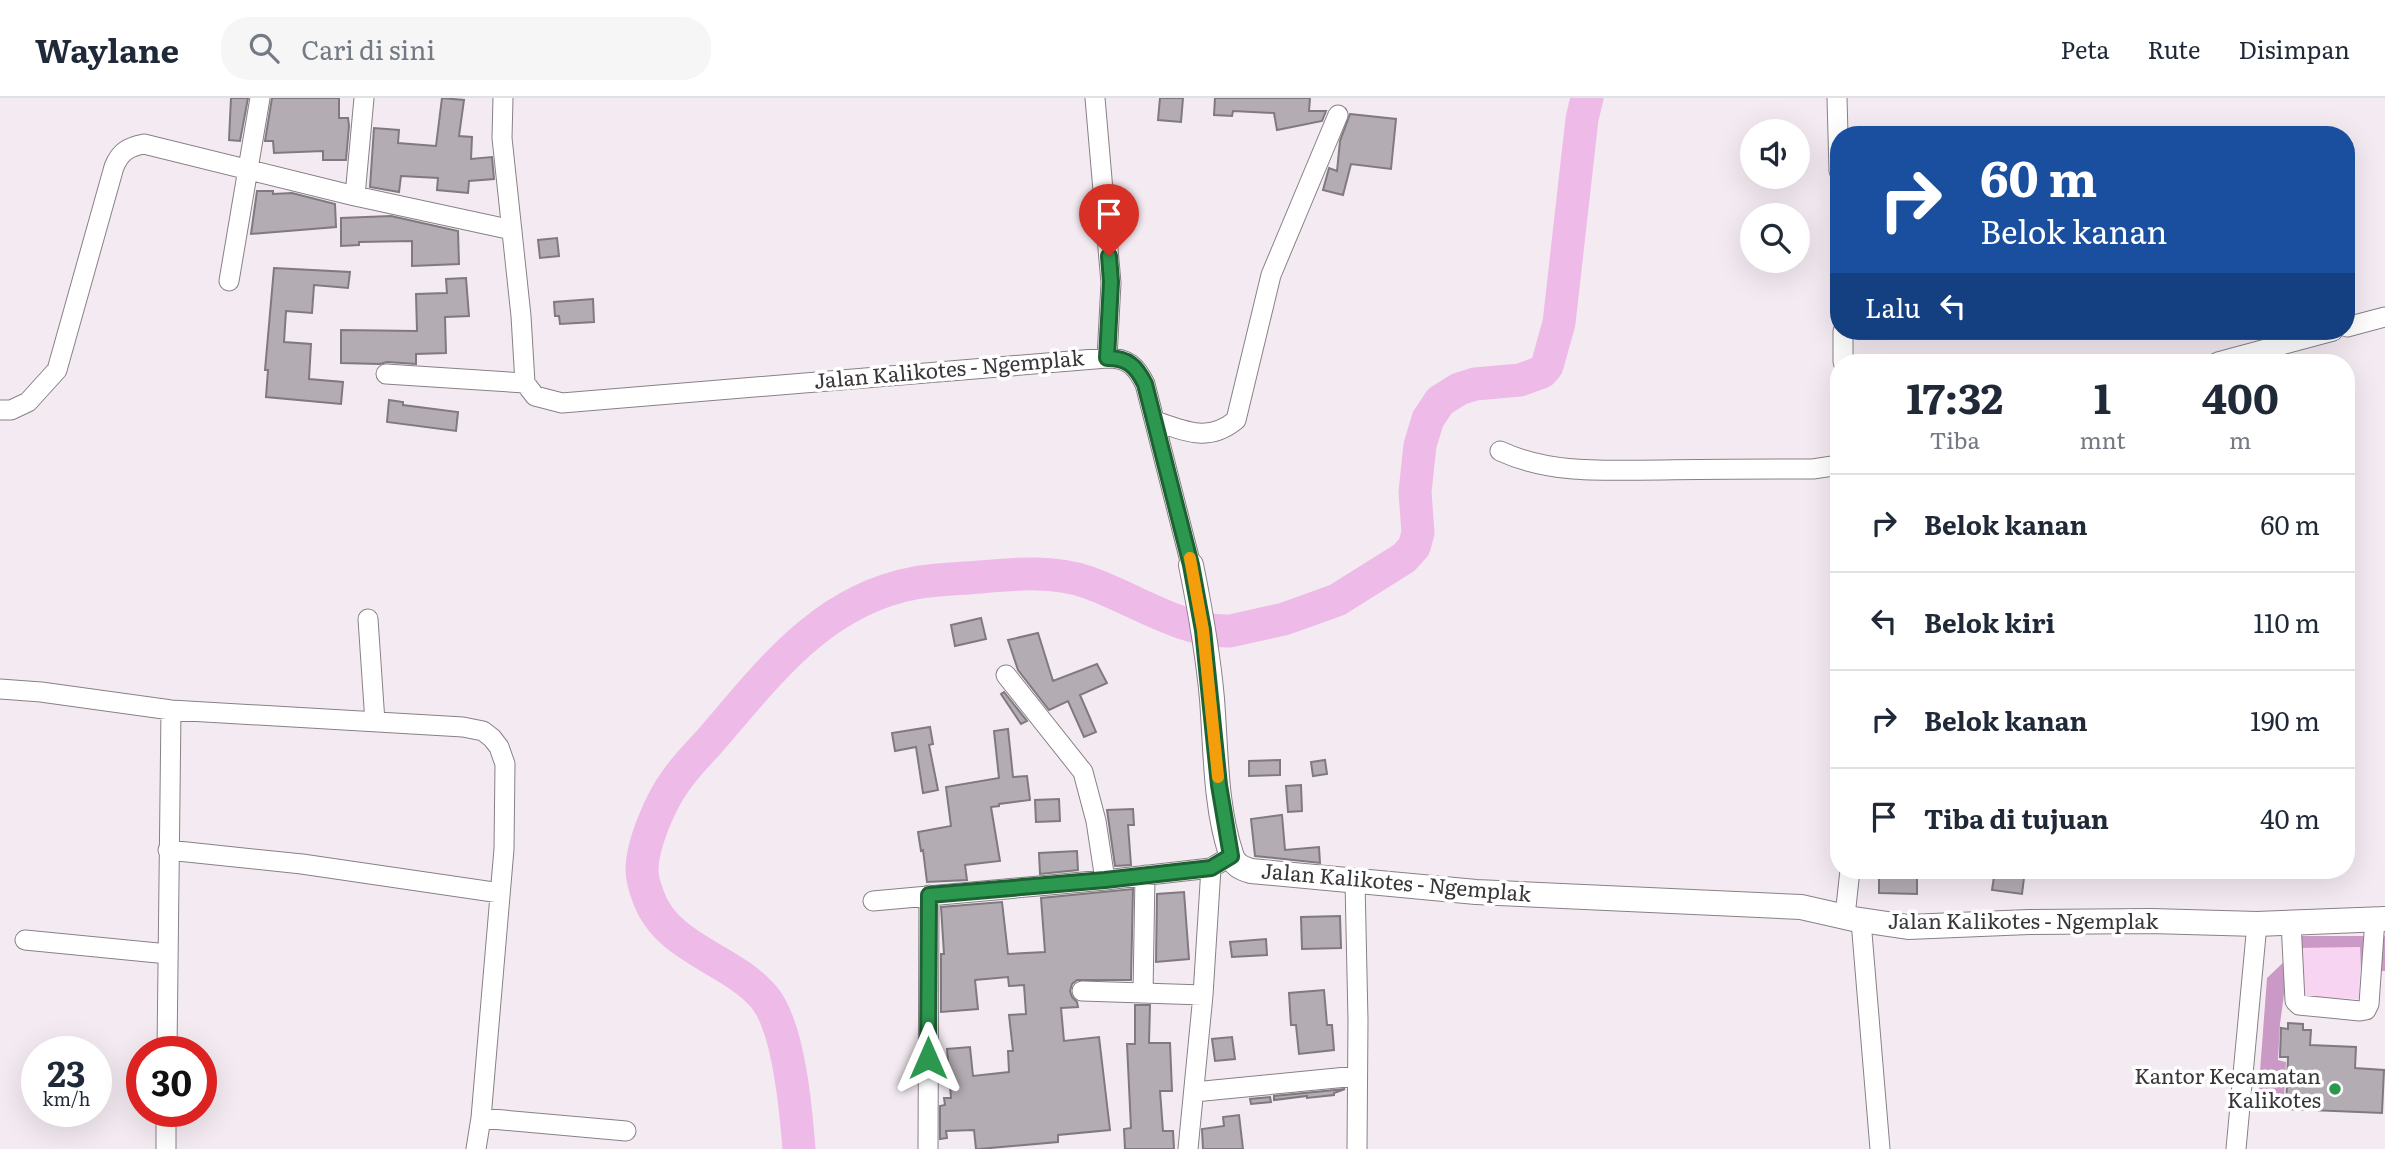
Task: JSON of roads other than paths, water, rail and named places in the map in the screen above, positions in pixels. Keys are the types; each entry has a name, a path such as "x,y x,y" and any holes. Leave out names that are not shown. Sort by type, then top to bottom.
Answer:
{"main road":[{"name":"Jalan Kalikotes - Ngemplak","path":"1191,565 1203,630 1219,785 1221,862 1240,868 1355,882 1476,892 1801,907 1908,927 2380,919"}],"street":[{"path":"229,281 260,98"},
{"path":"355,196 365,98"},
{"path":"386,374 525,383 502,138 503,98"},
{"path":"1096,98 1111,282 1107,358"},
{"path":"1837,98 1838,126"},
{"path":"1155,421 1198,434 1218,432 1237,420 1272,275 1338,115"},
{"path":"0,410 11,410 28,402 57,370 114,167 122,152 131,146 144,144 355,196 512,230"},
{"path":"2355,325 2385,317"},
{"path":"2248,354 2300,340"},
{"name":"Jalan Kalikotes - Ngemplak","path":"525,383 536,396 562,403 1107,358 1124,359 1139,371 1145,384 1191,565"},
{"path":"1500,451 1523,462 1591,470 1813,469 1830,466"},
{"path":"368,619 375,722"},
{"path":"1006,675 1083,772 1096,821 1105,880"},
{"path":"0,689 171,710 474,728 492,738 499,747 505,764 506,815 481,1118 476,1149"},
{"path":"167,1036 171,710"},
{"path":"168,850 302,864 500,893"},
{"path":"873,901 1105,880 1221,862 1203,995 1188,1149"},
{"path":"1143,993 1145,875"},
{"path":"1851,879 1880,1149"},
{"path":"1355,882 1357,1149"},
{"path":"928,1149 929,895"},
{"path":"2291,922 2295,1001 2299,1005 2360,1011 2366,1010 2369,1004 2380,919"},
{"path":"2236,1149 2257,923"},
{"path":"26,940 168,954"},
{"path":"1082,991 1203,995"},
{"path":"1194,1092 1357,1076"},
{"path":"481,1118 626,1131"},
{"path":"166,1127 166,1149"}],"waterway":[{"path":"799,1149 790,1070 773,1011 764,997 750,984 669,929 657,914 646,890 642,870 645,848 665,798 681,774 752,691 799,644 824,623 851,606 882,592 939,580 1048,574 1074,578 1104,588 1157,613 1194,626 1230,631 1284,619 1337,600 1404,558 1414,547 1418,533 1415,492 1420,445 1428,419 1440,401 1459,389 1475,384 1520,380 1542,372 1547,366 1559,323 1582,119 1587,98"}],"place":[{"name":"Kantor Kecamatan Kalikotes","path":"2335,1089"}]}
